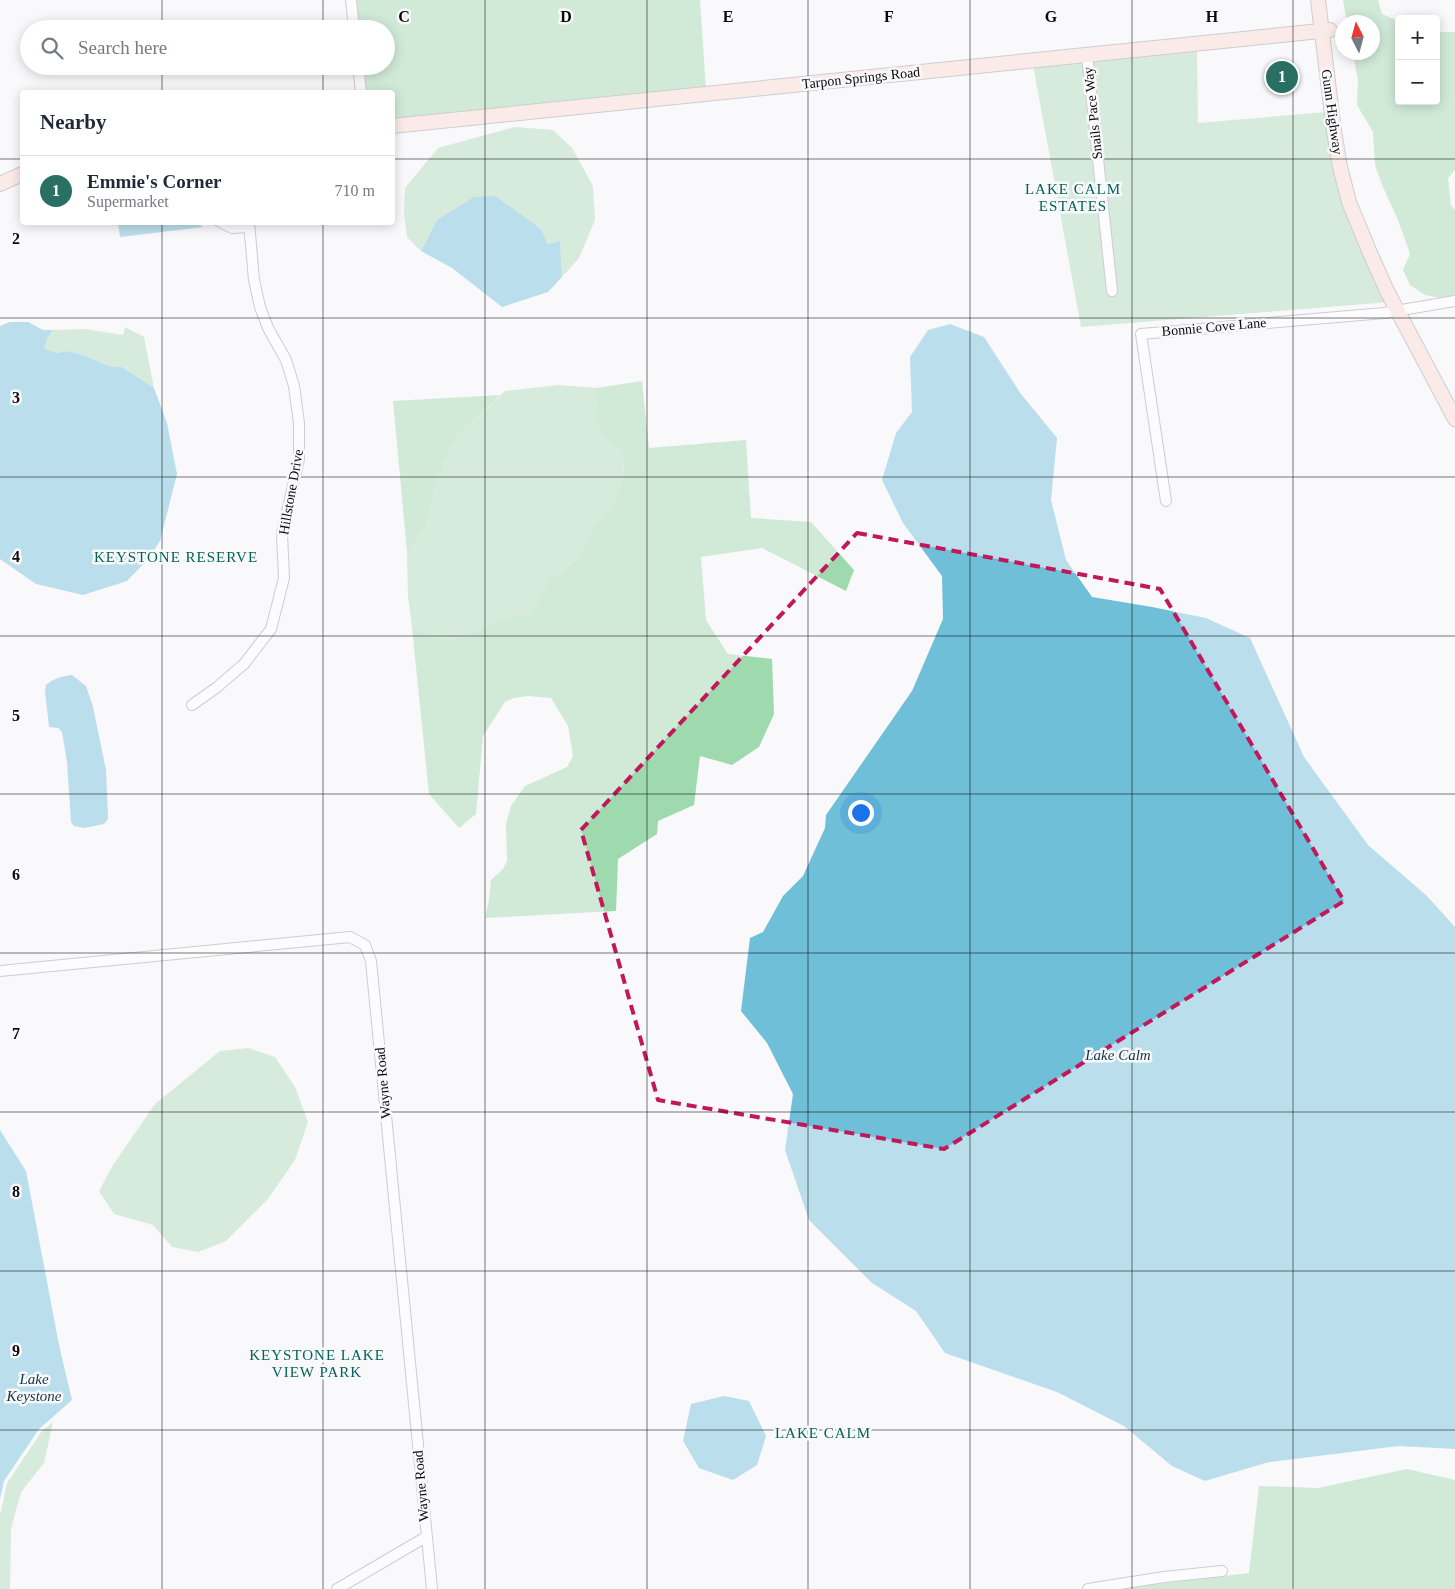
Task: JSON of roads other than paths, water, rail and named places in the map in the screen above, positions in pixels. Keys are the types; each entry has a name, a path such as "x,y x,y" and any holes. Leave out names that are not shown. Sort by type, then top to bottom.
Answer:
{"main road":[{"name":"Gunn Highway","path":"1318,0 1326,30 1358,221 1370,253 1398,311 1455,419"},
{"name":"Gunn Highway","path":"1326,0 1326,30"},
{"name":"Tarpon Springs Road","path":"395,126 1326,30"},
{"path":"0,184 20,175"}],"street":[{"path":"351,0 353,20"},
{"name":"Snails Pace Way","path":"1087,55 1112,291"},
{"path":"359,75 361,90"},
{"path":"226,225 232,228 249,225"},
{"name":"Hillstone Drive","path":"192,705 216,688 244,664 271,629 284,578 282,534 299,459 299,423 294,386 286,360 268,328 260,307 254,280 249,225"},
{"name":"Bonnie Cove Lane","path":"1166,501 1141,334 1398,311 1455,301"},
{"name":"Wayne Road","path":"0,971 350,937 365,945 371,962 432,1589"},
{"path":"337,1589 426,1537"},
{"path":"1088,1589 1136,1581 1222,1571"}],"water":[{"path":"495,196 541,229 548,244 560,241 562,277 548,292 502,307 452,268 421,251 437,220 474,197"},
{"path":"118,225 200,225 203,227 120,237"},
{"path":"10,322 28,322 43,330 53,330 44,348 56,353 69,351 109,366 122,367 154,388 167,423 177,474 160,541 149,558 127,581 83,595 36,584 0,559 0,326"},
{"name":"Lake Calm","path":"950,324 984,337 1021,394 1057,438 1051,500 1066,560 1092,597 1206,618 1250,638 1304,757 1368,845 1427,896 1455,927 1455,1449 1399,1446 1269,1462 1205,1481 1172,1466 1124,1426 1057,1392 945,1353 916,1311 872,1283 809,1220 785,1150 793,1094 767,1043 741,1011 750,938 763,932 783,896 803,876 825,828 826,815 912,691 943,619 942,576 903,523 882,480 896,433 912,412 910,357 928,330"},
{"path":"72,675 86,686 93,707 106,770 108,819 104,824 84,828 74,826 71,822 67,762 62,732 58,728 49,727 45,691 46,685 52,681"},
{"name":"Lake Keystone","path":"0,1130 26,1171 59,1345 72,1400 39,1429 4,1481 0,1499"},
{"path":"724,1396 749,1401 766,1436 757,1465 733,1480 699,1468 683,1441 691,1404"}],"place":[{"name":"Emmie's Corner","path":"1282,77"}],"district":[{"name":"LAKE CALM ESTATES","path":"1073,198"},
{"name":"KEYSTONE RESERVE","path":"176,557"},
{"name":"KEYSTONE LAKE VIEW PARK","path":"317,1364"},
{"name":"LAKE CALM","path":"823,1433"}]}
